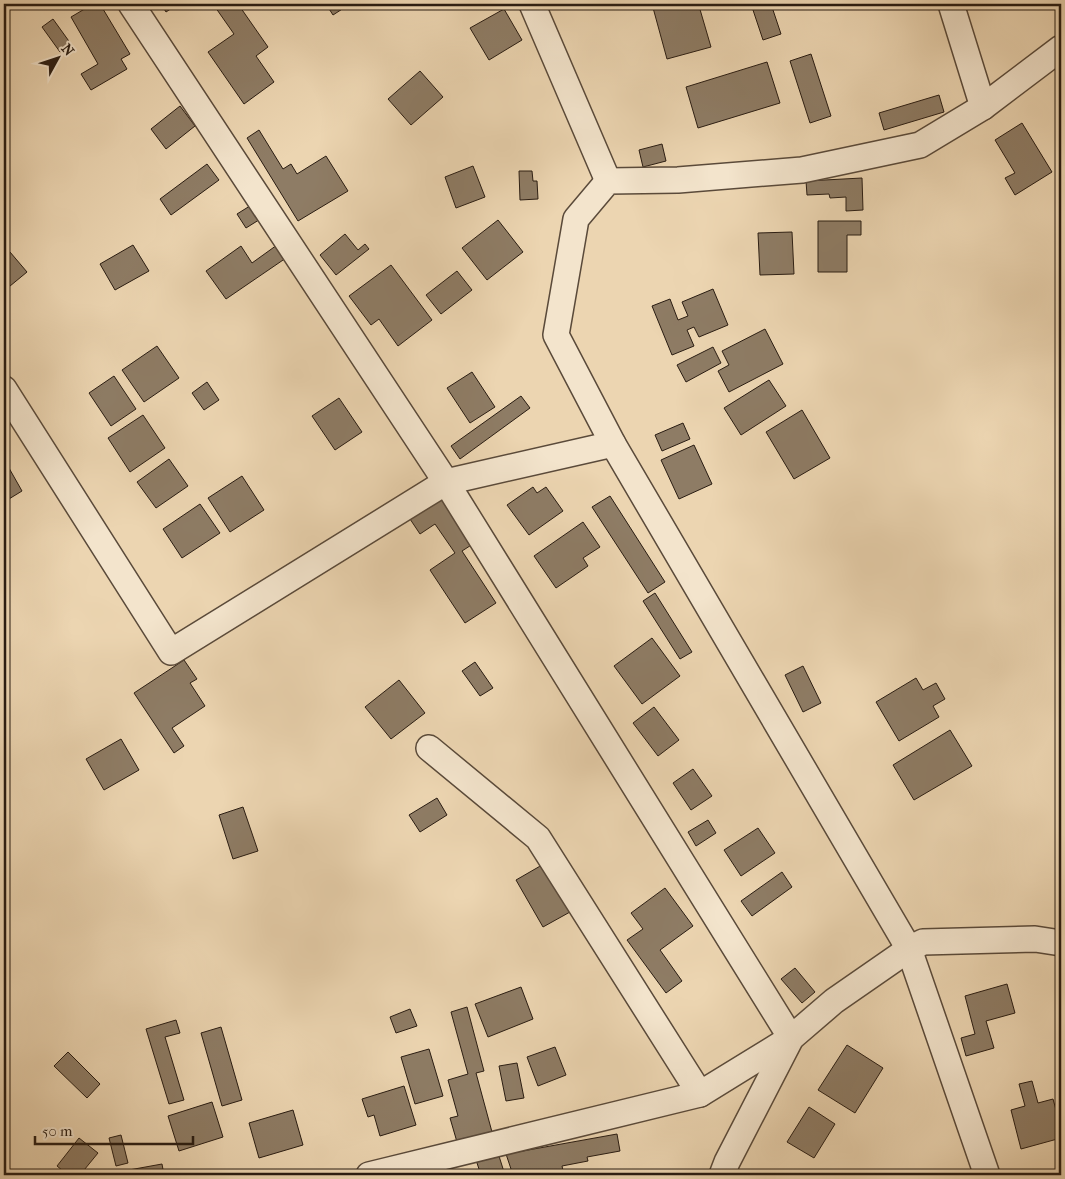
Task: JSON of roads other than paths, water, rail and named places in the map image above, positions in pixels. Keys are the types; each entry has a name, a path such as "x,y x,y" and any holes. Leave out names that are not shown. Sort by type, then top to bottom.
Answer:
{"street":[{"path":"131,4 446,482 791,1038"},
{"path":"532,4 608,181"},
{"path":"951,4 983,107"},
{"path":"987,1175 909,949 613,444 556,335 576,219 608,181 678,180 802,170 920,145 983,107 1061,48"},
{"path":"4,389 171,652 446,482 613,444"},
{"path":"429,748 538,838 700,1094"},
{"path":"369,1175 700,1094 791,1038 834,1001 909,949 924,942 1035,939 1061,943"},
{"path":"722,1175 765,1086 791,1038"}]}
